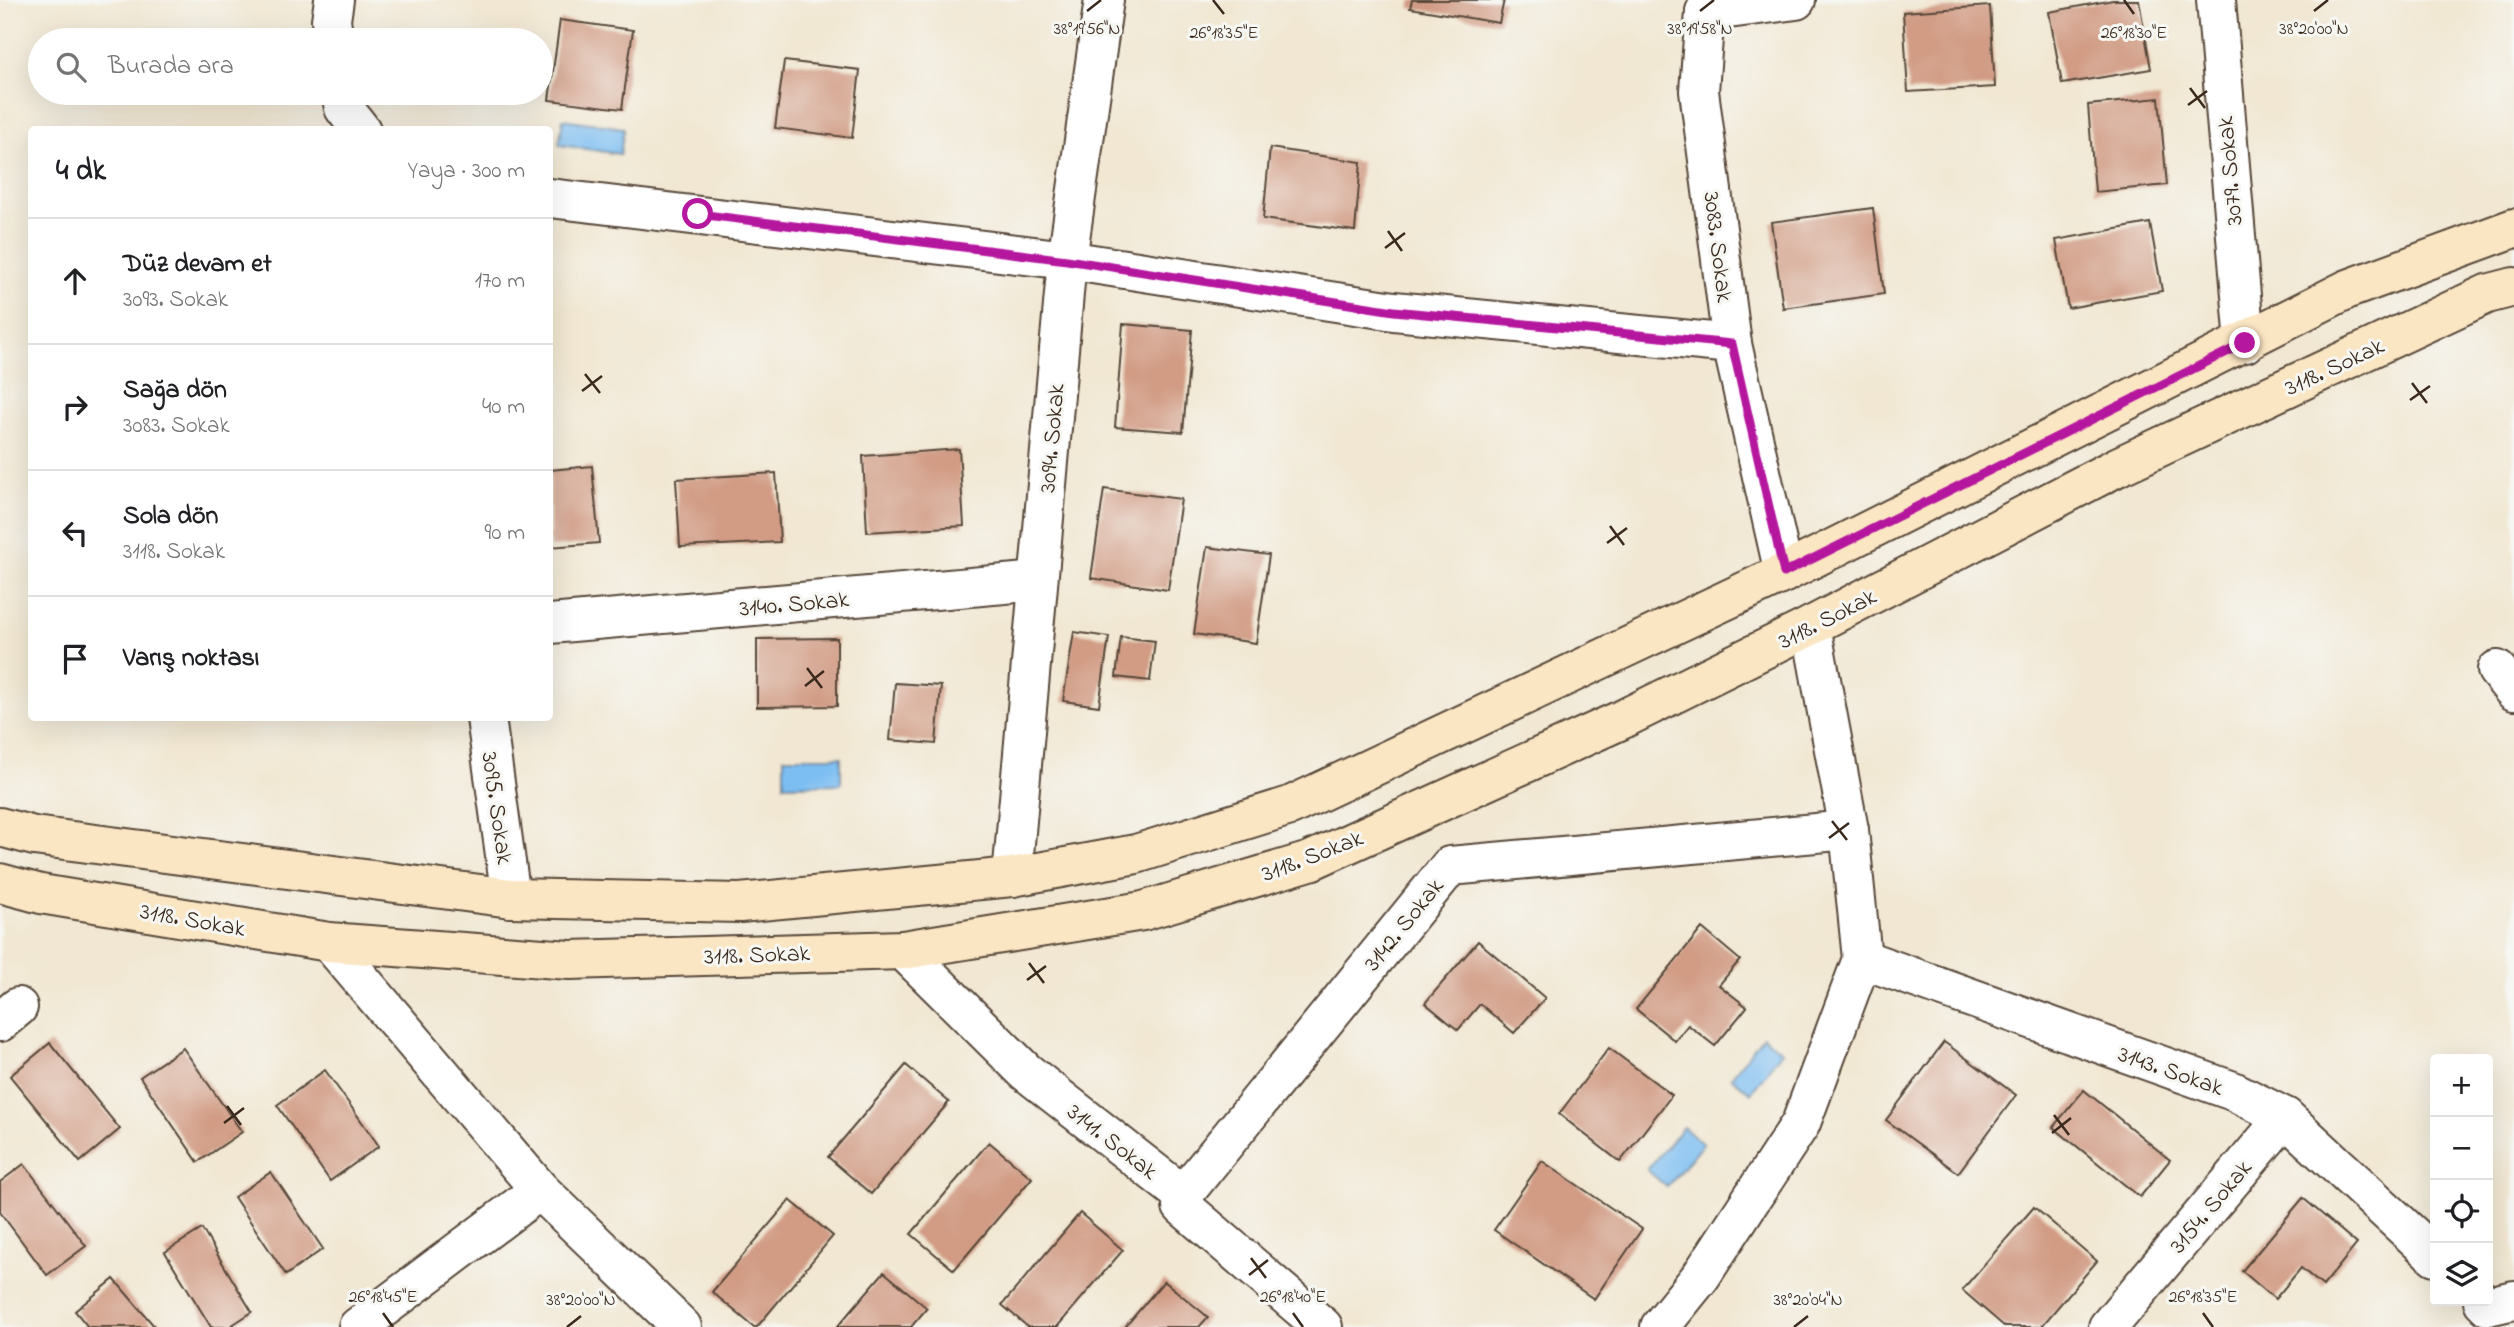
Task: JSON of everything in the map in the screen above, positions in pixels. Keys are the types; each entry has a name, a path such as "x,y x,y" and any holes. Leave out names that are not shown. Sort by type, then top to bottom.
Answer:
{"main road":[{"path":"0,827 34,836 511,898 740,903 1012,877 1136,854 1290,806 1784,573 2348,289 2514,228"},
{"name":"3118. Sokak","path":"0,883 41,894 329,942 570,960 903,950 1143,911 1310,860 1621,720 1811,626 2117,467 2487,294 2514,287"}],"street":[{"path":"332,28 334,0"},
{"name":"3094. Sokak","path":"1012,877 1067,260 1104,0"},
{"path":"1708,6 1796,0"},
{"name":"3079. Sokak","path":"2216,0 2245,343"},
{"name":"3083. Sokak","path":"1708,6 1699,91 1732,344 1784,573"},
{"path":"343,105 358,126"},
{"path":"553,198 1067,260 1394,311 1732,344"},
{"name":"3140. Sokak","path":"553,624 1038,581"},
{"path":"1660,1327 1701,1276 1801,1123 1862,959 1849,830 1811,626"},
{"name":"3095. Sokak","path":"486,721 511,898"},
{"name":"3142. Sokak","path":"1183,1195 1450,866 1849,830"},
{"path":"329,942 540,1190 682,1327"},
{"name":"3141. Sokak","path":"903,950 1025,1071 1183,1195 1182,1206 1323,1327"},
{"name":"3143. Sokak","path":"1862,959 2233,1091 2285,1117 2430,1251"},
{"name":"3154. Sokak","path":"2108,1327 2285,1117"},
{"path":"358,1327 540,1190"},
{"path":"2493,1305 2514,1300"}],"water":[{"path":"563,119 624,128 620,154 559,145"},
{"path":"784,757 841,757 841,784 784,785"},
{"path":"1763,1036 1782,1051 1751,1093 1731,1077"},
{"path":"1683,1127 1703,1144 1667,1187 1647,1170"}],"building":[{"path":"1412,0 1504,0 1499,23 1410,8"},
{"path":"2113,0 2139,0 2151,69 2062,84 2049,12"},
{"path":"1990,6 1995,87 1908,92 1903,12"},
{"path":"560,20 633,30 622,109 553,100 553,71"},
{"path":"784,61 860,70 852,138 775,128"},
{"path":"2159,98 2167,185 2095,192 2088,105"},
{"path":"1270,148 1361,162 1355,231 1263,219"},
{"path":"1873,208 1884,294 1783,308 1771,222"},
{"path":"2150,223 2162,291 2068,308 2056,240"},
{"path":"1123,324 1192,330 1183,432 1115,427"},
{"path":"959,449 964,526 867,532 863,456"},
{"path":"592,466 599,543 553,547 553,470"},
{"path":"776,473 780,542 680,547 676,479"},
{"path":"1104,489 1181,499 1168,590 1091,578"},
{"path":"1207,547 1269,555 1256,643 1194,634"},
{"path":"1074,632 1109,637 1099,706 1063,701"},
{"path":"1121,637 1155,641 1150,681 1116,677"},
{"path":"837,638 837,706 757,707 757,639"},
{"path":"895,683 941,686 936,744 890,740"},
{"path":"1702,928 1740,960 1719,985 1747,1007 1715,1046 1688,1025 1675,1041 1636,1009"},
{"path":"1478,941 1545,998 1514,1033 1480,1004 1458,1030 1425,1003"},
{"path":"1944,1042 2016,1095 1958,1173 1886,1120"},
{"path":"50,1043 120,1129 80,1162 10,1076"},
{"path":"183,1048 242,1132 198,1162 140,1077"},
{"path":"1609,1048 1672,1095 1620,1162 1559,1114"},
{"path":"906,1065 949,1102 871,1194 828,1157"},
{"path":"325,1070 379,1146 330,1181 277,1105"},
{"path":"2084,1090 2170,1160 2140,1197 2053,1127"},
{"path":"989,1142 1032,1178 954,1270 911,1234"},
{"path":"1542,1161 1642,1229 1594,1299 1494,1230"},
{"path":"24,1164 86,1246 47,1275 0,1212 0,1182"},
{"path":"271,1172 323,1249 286,1275 234,1197"},
{"path":"2303,1198 2357,1244 2323,1286 2301,1268 2275,1299 2242,1271"},
{"path":"790,1200 833,1236 757,1327 754,1327 712,1292"},
{"path":"2034,1207 2097,1261 2041,1327 2005,1327 1962,1290"},
{"path":"1080,1213 1123,1250 1057,1327 1028,1327 1002,1305"},
{"path":"202,1229 252,1312 229,1327 211,1327 165,1252"},
{"path":"884,1272 927,1308 911,1327 837,1327"},
{"path":"114,1279 155,1327 88,1327 75,1311"},
{"path":"1164,1281 1208,1317 1199,1327 1125,1327"}],"route":[{"path":"698,214 1067,260 1394,311 1732,344 1784,573 2245,343"}]}
